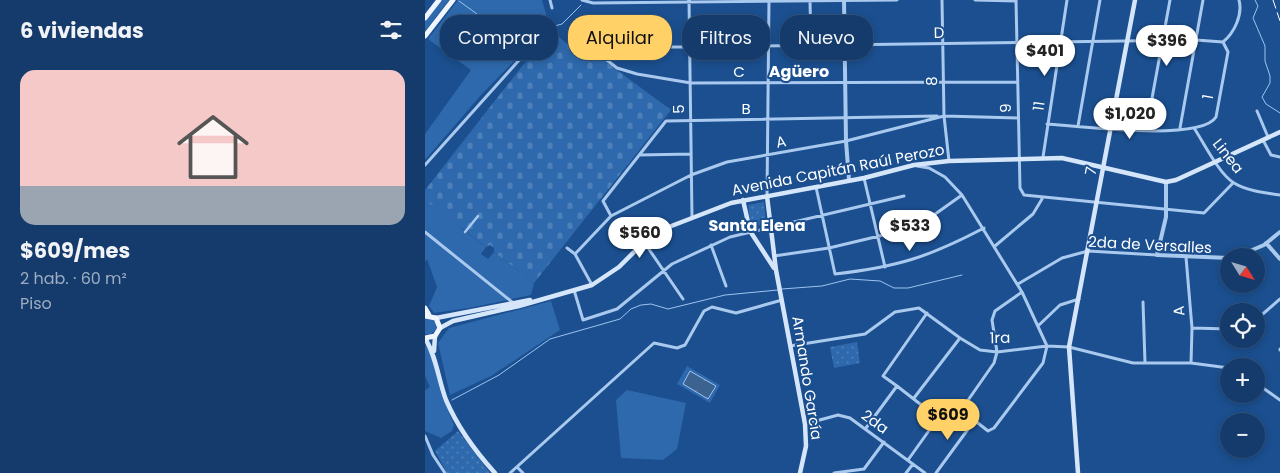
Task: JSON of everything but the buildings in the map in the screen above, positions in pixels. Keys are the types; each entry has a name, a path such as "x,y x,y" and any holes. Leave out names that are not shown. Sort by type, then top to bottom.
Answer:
{"main road":[{"path":"425,18 439,0"},
{"path":"425,36 453,0"},
{"name":"7","path":"1078,473 1069,347 1105,167 1135,0"},
{"path":"1166,182 1176,180 1280,132"},
{"name":"Avenida Capitán Raúl Perozo","path":"436,318 534,300 592,285 619,268 644,242 661,230 692,217 743,200 864,178 914,165 949,161 1043,157 1073,160 1166,182"},
{"name":"Armando García","path":"767,196 776,270 805,424 806,446 800,473"},
{"path":"743,200 750,230 776,270"},
{"name":"Avenida Capitán Raúl Perozo","path":"440,328 453,321 516,303"},
{"path":"425,308 427,315 436,318 440,328 435,336 434,353"},
{"path":"435,336 425,338 434,353 446,398 460,428 474,450 495,473"}],"street":[{"path":"550,0 552,8"},
{"path":"585,0 689,2 897,0"},
{"path":"769,0 769,15"},
{"path":"810,0 810,15"},
{"path":"844,0 844,15"},
{"name":"8","path":"942,0 944,116 949,161"},
{"path":"975,0 1016,0"},
{"name":"9","path":"1016,0 1020,188 1024,195 1042,199"},
{"name":"11","path":"1043,157 1067,0"},
{"path":"1078,126 1100,0"},
{"path":"1146,131 1170,0"},
{"path":"1180,128 1203,0"},
{"path":"1223,42 1232,33 1237,23 1241,6 1239,0"},
{"name":"5","path":"689,2 689,15"},
{"name":"D","path":"873,45 1196,40 1223,42"},
{"name":"1","path":"1194,128 1209,124 1216,117 1228,52 1223,42"},
{"path":"425,165 520,60"},
{"name":"C","path":"606,60 617,68 637,74 691,83 1017,82"},
{"name":"5","path":"690,60 692,217"},
{"path":"767,196 765,156 768,60"},
{"path":"844,60 849,180"},
{"path":"1257,111 1271,155 1280,157"},
{"name":"A","path":"575,254 611,216 691,175 727,162 846,141 944,116 1018,118"},
{"name":"B","path":"611,216 603,201 665,121 845,120 944,116"},
{"path":"1047,124 1146,131 1194,128"},
{"name":"Linea","path":"1194,128 1216,162 1233,183 1258,191 1280,195"},
{"path":"639,155 691,154"},
{"path":"914,165 929,168 945,177 962,195 1022,292 1039,325 1047,346 1043,363 994,428 988,431 964,412 964,406 994,363 997,352 992,320 995,311 1022,292"},
{"path":"864,178 885,267"},
{"path":"1157,256 1166,209 1166,182"},
{"path":"995,246 1033,214 1042,199 1097,202 1204,213 1233,183"},
{"path":"815,187 835,274 904,263 945,249 984,228"},
{"path":"774,256 829,248 917,227 962,195"},
{"path":"574,290 583,320 617,309 664,270 711,244 750,230 822,216 903,196"},
{"path":"465,232 478,216"},
{"path":"425,232 516,303"},
{"path":"1255,248 1266,243 1280,232"},
{"path":"644,242 683,299"},
{"path":"1266,243 1280,260"},
{"path":"711,244 725,286"},
{"path":"567,248 575,254 592,285"},
{"name":"2da de Versalles","path":"1017,284 1063,258 1088,251 1186,258 1220,258"},
{"name":"A","path":"1186,258 1192,328 1191,363"},
{"path":"510,473 654,343 677,348 685,345 704,311 712,308 735,313 781,297"},
{"path":"1039,325 1060,305 1079,299"},
{"path":"1265,312 1280,299"},
{"path":"1143,302 1145,363"},
{"path":"790,346 865,334 895,312 919,308 927,313 883,376 915,398 938,418 908,460"},
{"name":"1ra","path":"927,313 960,338 981,350 997,352 1047,346 1069,347 1120,361 1191,363 1220,367"},
{"path":"1192,328 1220,329"},
{"path":"915,398 960,338"},
{"path":"866,428 897,386"},
{"path":"1265,389 1280,400"},
{"name":"2da","path":"805,424 838,415 850,418 925,473"},
{"path":"936,473 974,420"},
{"path":"425,436 433,455 445,473"},
{"path":"833,473 864,469 884,442"},
{"path":"906,473 913,464"},
{"path":"517,467 523,473"}],"green space":[{"path":"442,0 449,0 425,31 425,21"},
{"path":"458,0 542,0 546,15 446,15"},
{"path":"440,23 440,48 428,39"},
{"path":"558,37 568,44 568,60 603,60 671,110 534,283 494,252 494,248 490,245 486,247 425,200 425,190 528,60 558,60"},
{"path":"457,60 515,60 481,95 425,160 425,134 471,70"},
{"path":"425,191 463,230 486,247 481,254 488,259 494,252 534,283 531,295 434,313 429,306 437,287 427,259 425,262"},
{"path":"764,202 766,224 751,227 748,205"},
{"path":"551,301 560,330 491,376 450,395 438,343 449,328"},
{"path":"425,318 434,319 438,328 430,335 425,334"},
{"path":"857,342 860,363 834,368 830,347"},
{"path":"425,345 433,357 441,394 454,425 452,431 441,438 425,431 425,390 430,387 425,376"},
{"path":"687,366 720,385 710,403 677,384"},
{"path":"627,390 686,403 677,449 663,460 621,458 616,400"},
{"path":"458,431 490,473 447,473 435,451"}],"water":[{"path":"690,371 716,386 708,399 683,384"}],"waterway":[{"path":"1255,0 1258,6 1253,18 1265,46 1265,61 1270,76 1270,83 1262,97 1266,104 1280,113"},
{"path":"459,1 477,14 492,29 525,34 562,24 581,5"},
{"path":"782,289 822,286 850,279 880,281 894,288 908,288 962,275"},
{"path":"452,400 499,375 550,339 620,319 631,309 641,305 651,304 668,309 725,295 778,290"}],"railway":[{"path":"1273,0 1280,21"}],"district":[{"name":"Agüero","path":"799,71"},
{"name":"Santa Elena","path":"757,225"}]}
